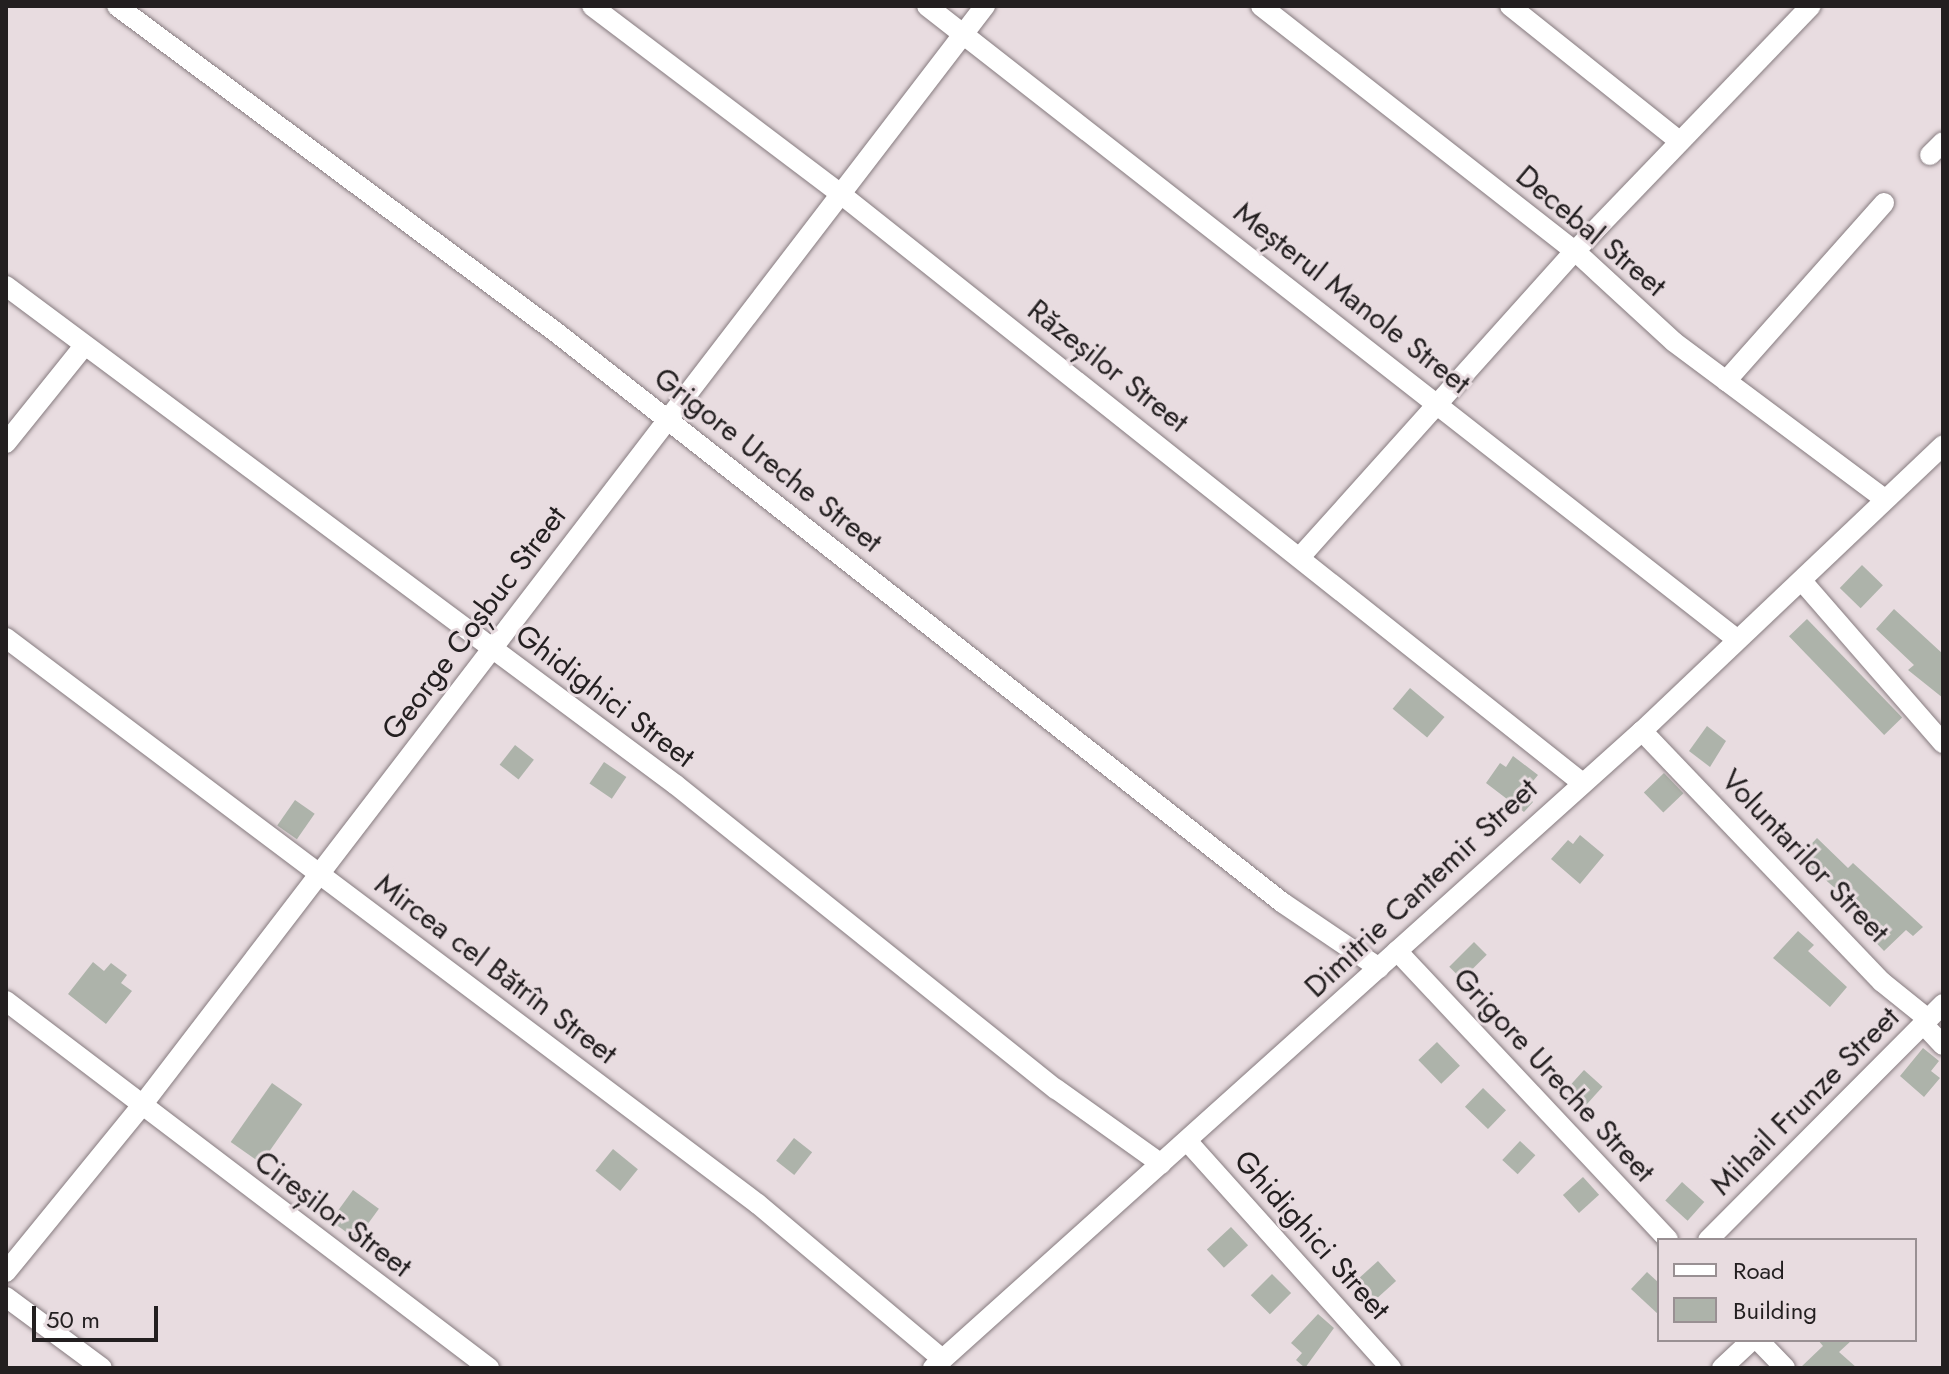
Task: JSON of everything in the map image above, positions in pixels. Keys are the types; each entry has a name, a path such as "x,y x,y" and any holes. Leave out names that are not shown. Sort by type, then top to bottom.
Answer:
{"street":[{"name":"Grigore Ureche Street","path":"117,6 664,419 1283,903 1379,968"},
{"name":"Răzeșilor Street","path":"592,6 842,195 1301,556 1581,782"},
{"name":"Meșterul Manole Street","path":"927,6 1438,402 1738,640"},
{"name":"George Coșbuc Street","path":"6,1272 143,1104 664,419 842,195 985,6"},
{"name":"Decebal Street","path":"1261,6 1575,251 1674,342 1885,499"},
{"path":"1510,6 1678,140"},
{"path":"1301,556 1575,251 1678,140 1811,6"},
{"path":"1726,381 1884,203"},
{"name":"Ghidighici Street","path":"6,286 676,785 1044,1080 1161,1164"},
{"path":"6,443 84,346"},
{"name":"Dimitrie Cantemir Street","path":"938,1364 1188,1142 1581,782 1642,731 1943,445"},
{"path":"1802,581 1943,743"},
{"name":"Mircea cel Bătrîn Street","path":"6,638 758,1204 938,1364"},
{"name":"Voluntarilor Street","path":"1642,731 1882,982 1926,1023 1943,1045"},
{"name":"Grigore Ureche Street","path":"1397,951 1666,1238"},
{"name":"Cireșilor Street","path":"6,1001 143,1104 270,1206 489,1368"},
{"name":"Mihail Frunze Street","path":"1710,1238 1943,1004"},
{"name":"Ghidighici Street","path":"1188,1142 1391,1368"},
{"path":"6,1297 102,1368"},
{"path":"1722,1368 1750,1342"},
{"path":"1760,1342 1785,1368"}],"building":[{"path":"1862,565 1883,585 1861,608 1840,588"},
{"path":"1894,609 1943,654 1943,698 1908,670 1914,665 1876,629"},
{"path":"1807,619 1902,718 1884,735 1789,636"},
{"path":"1410,688 1444,717 1427,738 1393,709"},
{"path":"1707,726 1726,741 1710,767 1689,751"},
{"path":"515,745 534,760 519,779 500,765"},
{"path":"1513,756 1538,775 1529,786 1527,795 1533,802 1524,812 1486,783 1500,763 1506,767"},
{"path":"604,762 626,777 612,799 589,784"},
{"path":"1664,773 1683,793 1663,813 1644,792"},
{"path":"295,800 315,814 297,839 277,825"},
{"path":"1580,835 1604,855 1580,884 1551,859 1568,840 1573,844"},
{"path":"1817,838 1848,868 1853,863 1923,927 1913,936 1906,930 1884,951 1864,930 1873,921 1799,857"},
{"path":"1798,931 1814,945 1808,951 1847,987 1830,1007 1773,958"},
{"path":"1474,942 1487,955 1462,979 1449,967"},
{"path":"93,962 104,971 111,963 127,975 121,983 132,991 106,1024 68,994"},
{"path":"1437,1042 1460,1066 1441,1084 1418,1060"},
{"path":"1923,1048 1939,1061 1931,1071 1940,1078 1924,1097 1900,1076"},
{"path":"1584,1070 1603,1087 1585,1107 1566,1090"},
{"path":"272,1083 302,1104 261,1163 231,1142"},
{"path":"1483,1088 1506,1110 1488,1129 1465,1107"},
{"path":"794,1138 812,1152 794,1175 776,1161"},
{"path":"1520,1141 1535,1155 1518,1174 1502,1160"},
{"path":"613,1149 638,1169 620,1191 595,1171"},
{"path":"1583,1177 1599,1195 1579,1213 1563,1195"},
{"path":"1682,1182 1704,1202 1688,1221 1665,1201"},
{"path":"353,1190 379,1209 357,1240 331,1221"},
{"path":"1231,1227 1248,1245 1224,1268 1207,1250"},
{"path":"1378,1261 1396,1281 1375,1300 1356,1280"},
{"path":"1647,1272 1657,1281 1657,1313 1631,1289"},
{"path":"1272,1274 1291,1293 1270,1314 1251,1295"},
{"path":"1318,1314 1334,1328 1305,1368 1296,1360 1302,1353 1291,1343"},
{"path":"1820,1342 1850,1342 1839,1352 1857,1368 1800,1368 1823,1346"}]}
